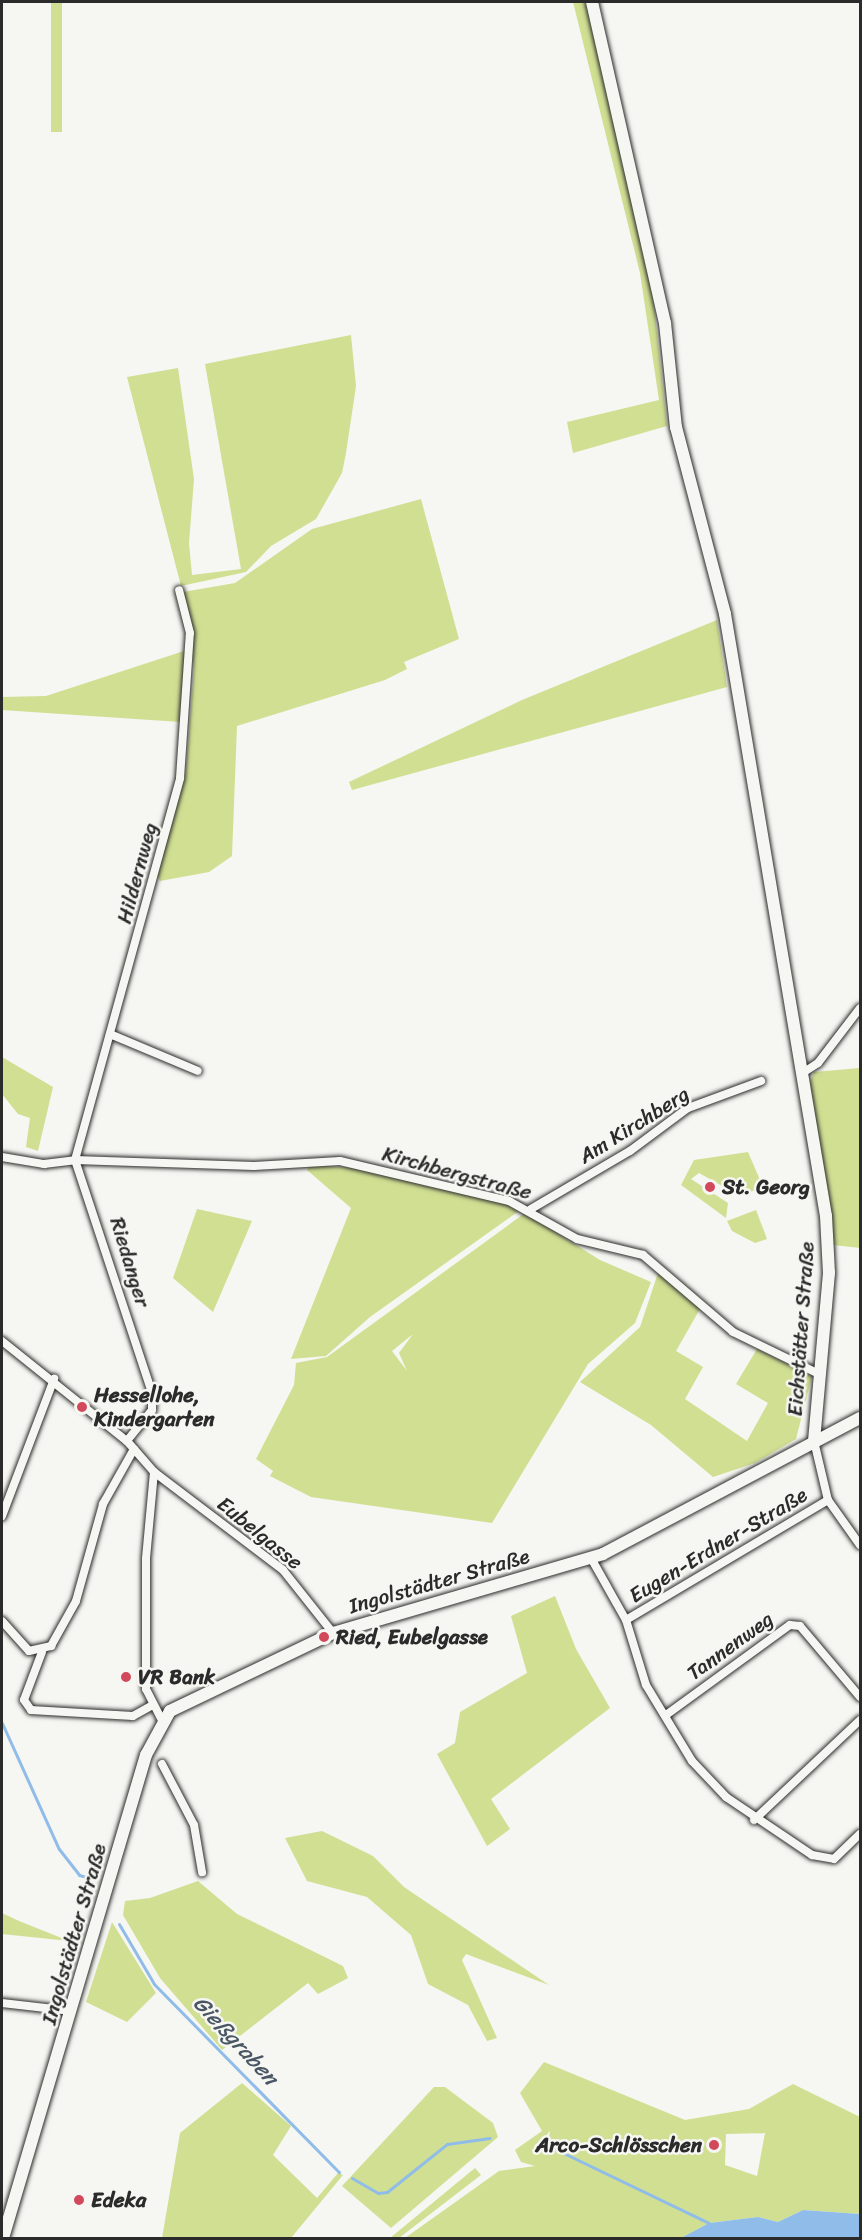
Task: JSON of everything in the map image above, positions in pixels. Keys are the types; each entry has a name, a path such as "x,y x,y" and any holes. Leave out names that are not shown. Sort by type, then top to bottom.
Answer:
{"main road":[{"name":"Eichstätter Straße","path":"592,2 665,324 676,427 724,614 829,1245 814,1441"},
{"name":"Ingolstädter Straße","path":"3,2238 146,1755 162,1720 184,1701 333,1633 591,1558 688,1514 814,1441 861,1419"}],"street":[{"name":"Hildernweg","path":"75,1160 180,778 190,633 179,590"},
{"path":"801,1074 818,1064 861,1008"},
{"path":"110,1034 198,1071"},
{"name":"Am Kirchberg","path":"531,1209 630,1151 688,1108 761,1081"},
{"path":"2,1157 44,1164 75,1160"},
{"name":"Kirchbergstraße","path":"75,1160 255,1166 340,1161 531,1209 578,1239 643,1255 733,1332 819,1374"},
{"name":"Riedanger","path":"75,1160 152,1393 152,1410 128,1441"},
{"name":"Eubelgasse","path":"2,1341 54,1379 128,1441 154,1472 283,1570 333,1633"},
{"path":"2,1516 54,1379"},
{"path":"814,1441 828,1500 861,1545"},
{"path":"2,1622 29,1651 42,1652 51,1646 76,1601 103,1504 135,1449"},
{"path":"154,1472 146,1586 146,1689 151,1706 162,1720"},
{"name":"Eugen-Erdner-Straße","path":"626,1620 828,1500"},
{"path":"591,1558 626,1620 646,1685 666,1714 692,1761 754,1820 812,1855 834,1859 861,1834"},
{"name":"Tannenweg","path":"666,1714 790,1625 800,1626 861,1697"},
{"path":"42,1652 25,1705 133,1716 151,1706"},
{"path":"754,1820 861,1720"},
{"path":"162,1764 194,1826 202,1872"},
{"path":"2,2003 72,2011"}],"green space":[{"path":"51,2 62,2 62,132 51,132"},
{"path":"573,2 586,2 651,277 667,426 573,453 567,422 659,400 640,273"},
{"path":"351,335 356,386 346,453 342,473 316,519 271,546 246,572 181,586 127,377 178,368 194,479 189,543 192,575 241,569 205,364"},
{"path":"421,499 459,639 404,662 407,669 385,680 237,726 232,856 209,872 160,881 156,873 186,772 194,669 183,592 235,583 312,529"},
{"path":"717,620 727,687 352,790 349,782 522,700"},
{"path":"187,650 180,722 2,710 2,697 46,696"},
{"path":"2,1057 53,1087 38,1151 26,1147 30,1118 18,1114 2,1094"},
{"path":"860,1068 860,1248 833,1245 810,1082 814,1072"},
{"path":"748,1152 763,1187 740,1196 699,1173 691,1179 728,1203 726,1218 681,1185 694,1160"},
{"path":"310,1165 356,1168 523,1208 370,1317 326,1356 291,1359 351,1208 307,1170"},
{"path":"197,1209 252,1221 213,1312 173,1278"},
{"path":"756,1210 767,1239 755,1243 732,1231 727,1221"},
{"path":"525,1213 600,1260 651,1282 635,1323 588,1364 492,1523 311,1497 270,1476 273,1471 256,1459 294,1385 296,1363 327,1357","holes":["413,1334 399,1353 407,1371 392,1351"]},
{"path":"659,1270 700,1309 676,1351 703,1367 685,1399 747,1441 768,1403 736,1384 757,1349 812,1376 796,1439 755,1463 713,1477 651,1425 580,1382 640,1327"},
{"path":"555,1596 576,1649 610,1708 491,1799 510,1829 487,1846 437,1754 455,1743 460,1712 527,1673 511,1616"},
{"path":"322,1831 373,1856 404,1887 549,1985 466,1954 462,1960 497,2038 487,2041 468,2005 428,1984 411,1935 367,1897 307,1881 285,1838"},
{"path":"198,1881 237,1914 343,1966 348,1978 318,1994 308,1983 222,2050 160,1978 123,1915 125,1901 150,1898"},
{"path":"2,1913 19,1921 69,1941 2,1934"},
{"path":"112,1922 156,1993 127,2022 86,2002"},
{"path":"544,2062 685,2120 749,2109 793,2084 860,2117 860,2214 803,2210 778,2222 758,2217 709,2223 681,2238 405,2238 499,2171 535,2166 521,2162 515,2150 542,2131 520,2093","holes":["765,2133 757,2176 725,2165 726,2134"]},
{"path":"242,2083 291,2126 273,2155 317,2198 338,2173 343,2175 291,2238 162,2238 180,2133"},
{"path":"434,2087 445,2087 493,2123 498,2137 391,2228 342,2186"},
{"path":"475,2168 481,2175 399,2238 390,2238"}],"water":[{"path":"803,2210 860,2214 860,2238 681,2238 709,2223 758,2217 778,2222"}],"waterway":[{"name":"Gießgraben","path":"2,1723 59,1849 79,1875 90,1878"},
{"name":"Gießgraben","path":"119,1924 154,1984 339,2172"},
{"name":"Gießgraben","path":"352,2178 378,2193 387,2192 447,2144 490,2138"},
{"name":"Gießgraben","path":"551,2147 709,2223"}],"place":[{"name":"St. Georg","path":"710,1187"},
{"name":"Hessellohe, Kindergarten","path":"82,1407"},
{"name":"Ried, Eubelgasse","path":"324,1637"},
{"name":"VR Bank","path":"126,1677"},
{"name":"Arco-Schlösschen","path":"714,2145"},
{"name":"Edeka","path":"79,2200"}]}
